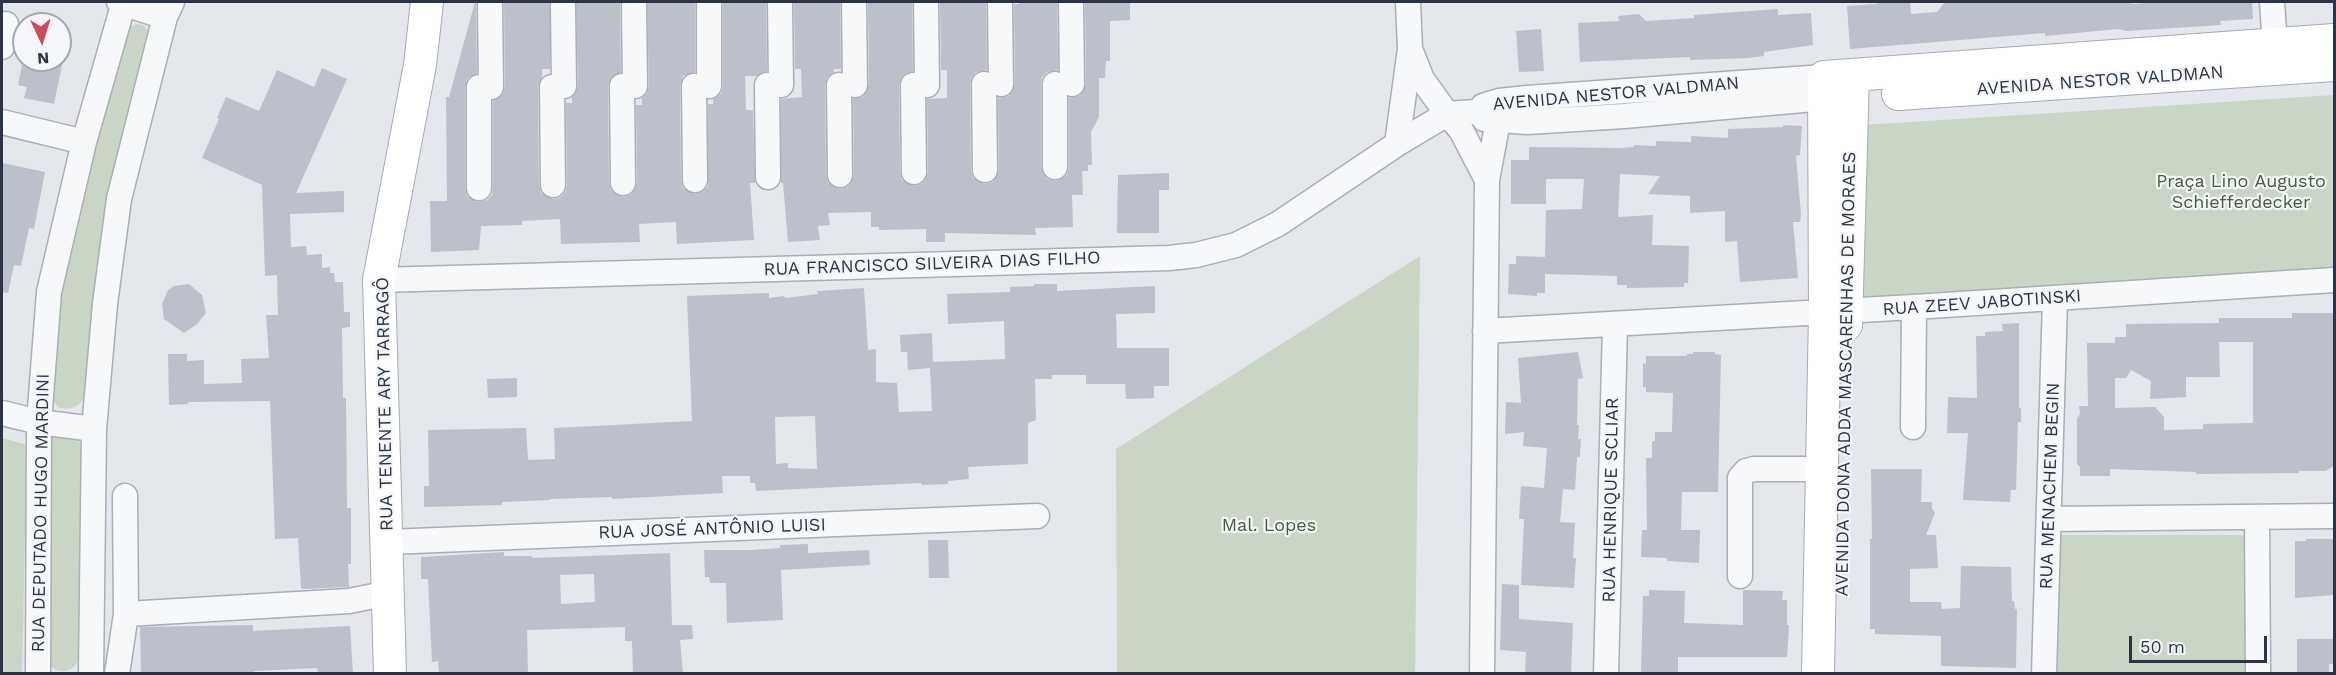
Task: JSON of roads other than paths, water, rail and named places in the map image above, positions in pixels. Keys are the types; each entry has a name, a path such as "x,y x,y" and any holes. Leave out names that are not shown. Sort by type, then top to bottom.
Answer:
{"main road":[{"name":"RUA TENENTE ARY TARRAGÔ","path":"390,674 379,280 420,65 427,2"},
{"name":"RUA TENENTE ARY TARRAGÔ","path":"420,65 447,2"},
{"name":"AVENIDA NESTOR VALDMAN","path":"1839,87 2334,40"},
{"name":"AVENIDA NESTOR VALDMAN","path":"1839,87 2334,65"},
{"name":"AVENIDA DONA ADDA MASCARENHAS DE MORAES","path":"1839,87 1836,312 1839,674"},
{"name":"AVENIDA DONA ADDA MASCARENHAS DE MORAES","path":"1818,674 1823,469 1836,312"}],"street":[{"path":"91,674 94,429 105,304 119,199 169,9 122,2"},
{"name":"RUA DEPUTADO HUGO MARDINI","path":"38,674 39,422 50,292 84,142 122,2"},
{"path":"1055,167 1071,2"},
{"path":"1397,144 1410,49 1408,2"},
{"path":"2272,2 2275,46"},
{"path":"840,175 854,3"},
{"path":"914,172 926,3"},
{"path":"985,170 1000,3"},
{"path":"479,188 490,4"},
{"path":"695,180 709,4"},
{"path":"768,177 780,4"},
{"path":"553,185 563,5"},
{"path":"623,183 634,5"},
{"path":"2,47 6,24"},
{"path":"1410,49 1422,79 1461,130 1487,180"},
{"name":"AVENIDA NESTOR VALDMAN","path":"1447,114 1475,112 1484,105 1499,111 1839,87"},
{"path":"1482,674 1487,180 1499,111"},
{"name":"RUA FRANCISCO SILVEIRA DIAS FILHO","path":"379,280 1169,258 1197,255 1236,245 1257,236 1447,114"},
{"path":"2,122 84,142"},
{"name":"RUA ZEEV JABOTINSKI","path":"1485,331 1615,326 1914,308 2334,279"},
{"name":"RUA MENACHEM BEGIN","path":"2044,674 2055,299"},
{"path":"1913,427 1914,308"},
{"name":"RUA HENRIQUE SCLIAR","path":"1606,674 1615,326"},
{"path":"2,412 39,422 94,429"},
{"path":"1740,576 1740,478 1746,471 1754,469 1823,469"},
{"path":"117,674 126,614 125,496"},
{"name":"RUA JOSÉ ANTÔNIO LUISI","path":"388,542 1037,516"},
{"path":"2049,519 2334,516"},
{"path":"2257,518 2258,674"},
{"path":"126,614 349,601 389,594"}],"park label":[{"name":"Praça Lino Augusto Schiefferdecker","path":"2241,192"},
{"name":"Mal. Lopes","path":"1269,526"}]}
